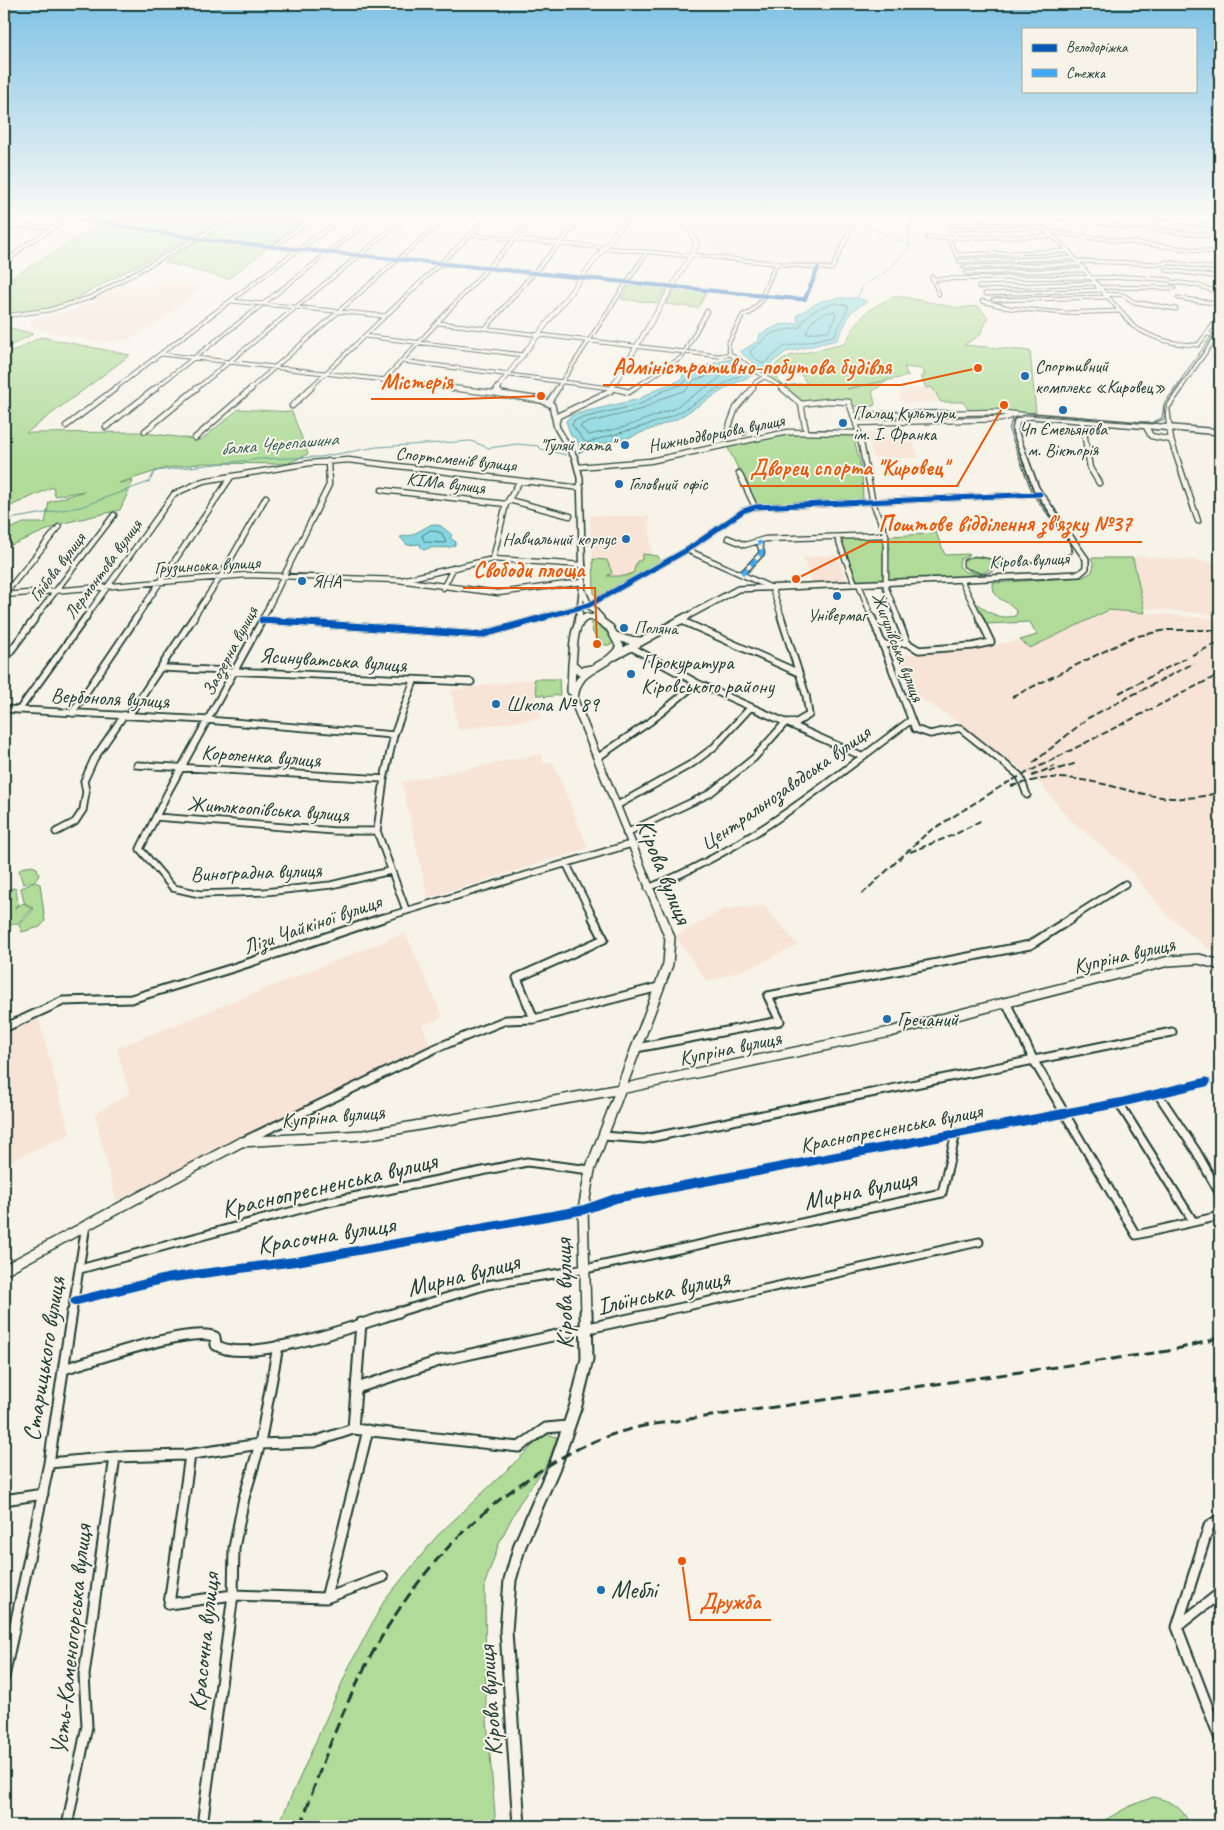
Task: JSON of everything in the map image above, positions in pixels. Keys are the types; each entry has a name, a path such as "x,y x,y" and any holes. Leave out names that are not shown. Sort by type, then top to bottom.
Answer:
{"main road":[{"path":"565,299 497,390 501,394 549,402 552,405 556,423 578,467 581,488 583,565 580,608 570,686 574,700"},
{"path":"556,423 558,416 600,398 612,388 664,299"},
{"path":"1031,416 1220,432"},
{"name":"Кірова вулиця","path":"520,1826 506,1631 510,1580 520,1545 557,1460 576,1405 587,1359 583,1210 590,1170 668,964 670,938 630,844 574,700 574,687 577,681 592,669 735,590 1075,575 1084,572 1086,559 1040,494 1014,427 1017,421 1031,416"},
{"path":"582,585 589,605 616,635 627,640 643,640"},
{"path":"577,625 581,619 588,616 595,616 603,621"},
{"path":"612,658 620,646 616,635"},
{"path":"572,664 580,671 592,669"},
{"name":"Купріна вулиця","path":"4,1270 86,1224 241,1142 364,1135 621,1089 890,1032 1169,962 1199,959 1220,964"}],"street":[{"path":"4,316 49,310 84,299"},
{"path":"106,427 270,299"},
{"path":"145,431 307,299"},
{"path":"195,438 354,299"},
{"path":"292,406 403,299"},
{"path":"383,381 459,299"},
{"path":"486,328 511,299"},
{"path":"549,402 561,381 617,299"},
{"path":"730,354 728,344 743,315 755,309 763,299"},
{"path":"1007,299 982,301 996,302 1009,308 1064,313 1120,312"},
{"path":"1108,299 1139,330 1166,340 1198,345 1220,316"},
{"path":"1130,299 1134,302 1176,309"},
{"path":"1188,299 1220,304"},
{"path":"66,426 232,301 339,313 385,316"},
{"path":"402,361 561,381 631,392 686,352 707,311"},
{"path":"438,323 719,356 730,354 766,376 801,404 806,431"},
{"path":"1198,521 1171,440 1168,405 1214,341 1216,337 1208,334"},
{"path":"364,336 524,355"},
{"path":"1214,341 1220,342"},
{"path":"161,354 501,394"},
{"name":"Нижньодворцова вулиця","path":"744,432 728,430 730,420 744,398 753,391 756,382 766,376"},
{"path":"833,402 846,406 853,414 996,412 1018,413 1031,416"},
{"path":"801,404 849,402 859,433 873,503 886,535 886,583 908,643"},
{"path":"856,423 1001,419 1018,413"},
{"path":"1082,420 1090,468 1099,483"},
{"path":"1145,425 1151,436 1171,440"},
{"name":"Нижньодворцова вулиця","path":"578,467 650,462 764,435 806,431 859,433"},
{"name":"Спортсменів вулиця","path":"231,477 328,461 348,460 581,488"},
{"name":"Заозерна вулиця","path":"140,849 285,576 329,485 328,461"},
{"path":"739,473 755,507"},
{"path":"72,713 159,581 231,477"},
{"name":"Лермонтова вулиця","path":"19,710 174,494 203,481 231,477"},
{"name":"КІМа вулиця","path":"493,559 508,502 520,481"},
{"name":"КІМа вулиця","path":"382,490 508,502"},
{"path":"262,620 481,635 589,605 687,550 743,511 755,507 1040,494"},
{"path":"56,832 75,822 83,810 86,792 84,781 94,759 163,668 221,576 266,497"},
{"path":"508,502 570,516"},
{"name":"Глібова вулиця","path":"4,660 114,515"},
{"path":"4,595 59,526"},
{"path":"728,538 745,545 759,541 806,536 886,535"},
{"name":"Жигулівська вулиця","path":"837,537 883,645 911,720"},
{"path":"742,574 762,553 759,541"},
{"path":"626,834 709,794 754,758 786,722 797,722 809,715 799,673 772,588 687,550"},
{"path":"412,582 454,567 493,559 583,565"},
{"path":"443,588 454,567"},
{"name":"Грузинська вулиця","path":"4,595 221,576 398,580 454,590"},
{"path":"883,645 908,643 919,650 973,646 991,642 961,580"},
{"name":"Грузинська вулиця","path":"412,582 454,590 498,593 582,585"},
{"path":"680,620 799,673"},
{"path":"631,647 696,683 861,756"},
{"name":"Ясинуватська вулиця","path":"163,668 234,670 414,681 471,682"},
{"path":"406,910 390,871 377,831 384,779 394,735 414,681"},
{"path":"597,758 651,721 696,683"},
{"path":"616,806 693,763 714,747 751,707"},
{"name":"Вербоноля вулиця","path":"4,709 208,720 394,735"},
{"path":"911,720 915,729 921,734 960,728 1020,776 1027,795"},
{"name":"Центральнозаводська вулиця","path":"648,888 686,874 755,834 911,720"},
{"name":"Короленка вулиця","path":"136,765 384,779"},
{"name":"Житлкоопівська вулиця","path":"156,817 335,831 377,831"},
{"name":"Лізи Чайкіної вулиця","path":"4,1028 63,1001 131,999 233,968 406,910 630,844"},
{"name":"Виноградна вулиця","path":"140,849 173,888 200,894 265,892 330,885 390,871"},
{"path":"534,1019 517,978 604,939 566,863"},
{"name":"Купріна вулиця","path":"636,1048 780,1021 768,996 1030,945 1125,884"},
{"name":"Купріна вулиця","path":"241,1142 434,1049 506,1020 534,1019 660,986"},
{"path":"1006,1002 1034,1062 1136,1235 1220,1216"},
{"name":"Краснопресненська вулиця","path":"603,1136 644,1139 1034,1062 1172,1032"},
{"name":"Краснопресненська вулиця","path":"583,1210 617,1198 1119,1104 1206,1082"},
{"path":"1158,1094 1196,1151 1220,1194"},
{"path":"1119,1104 1193,1222"},
{"name":"Мирна вулиця","path":"64,1369 122,1351 196,1333 210,1334 216,1338 216,1345 222,1349 255,1350 306,1341 487,1286 585,1269 942,1193 956,1133"},
{"name":"Краснопресненська вулиця","path":"80,1269 323,1203 527,1162 590,1170"},
{"name":"Красочна вулиця","path":"75,1301 168,1278 299,1261 583,1210"},
{"name":"Старицького вулиця","path":"4,1677 49,1463 86,1224"},
{"name":"Ільїнська вулиця","path":"357,1388 440,1361 979,1242"},
{"path":"353,1429 361,1323"},
{"name":"Красочна вулиця","path":"203,1818 233,1595 234,1548 244,1498 260,1444 278,1346"},
{"path":"49,1463 115,1457 190,1455 260,1444 314,1442 353,1429 519,1446 546,1428 568,1426"},
{"path":"326,1598 368,1430"},
{"path":"190,1455 169,1604 233,1595 326,1598 383,1576"},
{"name":"Усть-Каменогорська вулиця","path":"67,1826 87,1726 84,1676 115,1457"},
{"path":"4,1500 43,1494"},
{"path":"1220,1519 1209,1526 1177,1627 1220,1739"},
{"path":"1177,1627 1220,1593"}],"shaded area":[{"path":"94,299 188,299 167,317 130,339 94,342 31,327 31,320 73,310"},
{"path":"932,387 941,402 903,403 898,394 908,388"},
{"path":"867,433 911,434 918,458 873,457"},
{"path":"590,516 649,516 652,569 594,593"},
{"path":"837,555 847,581 812,583 803,557"},
{"path":"1137,556 1216,562 1220,579 1220,615 1145,608 1133,558"},
{"path":"1110,610 1220,619 1220,953 1209,949 1167,915 1129,869 1066,816 1042,785 960,723 915,695 898,655 965,651 1020,640 1030,648"},
{"name":"Школа № 89","path":"532,679 542,718 458,730 451,690"},
{"path":"541,754 544,763 553,762 588,848 428,898 402,782"},
{"path":"764,906 798,945 754,966 707,982 676,936 724,909"},
{"path":"405,933 443,1017 422,1026 432,1047 116,1201 95,1114 129,1093 117,1048"},
{"path":"38,1016 70,1134 4,1164 4,1031"}],"green space":[{"path":"4,299 74,299 50,309 4,314"},
{"path":"625,299 659,299 657,303"},
{"path":"669,299 703,299 698,308 666,304"},
{"path":"888,299 916,299 958,308 978,306 988,318 980,335 964,345 1030,351 1036,413 969,411 963,402 941,402 932,387 926,388 921,376 925,376 922,369 904,367 908,376 888,380 872,392 874,406 852,406 850,400 801,403 767,376 777,363 790,356 845,344 855,325 869,310","holes":["794,366 807,383 783,386 775,376 778,372"]},
{"path":"4,326 33,334 4,349"},
{"path":"41,337 130,355 26,433 138,432 201,440 239,409 292,412 308,454 287,464 206,463 166,468 119,483 133,481 120,510 64,523 4,548 4,531 24,523 45,523 49,502 85,491 55,496 53,487 4,509 4,356"},
{"path":"791,433 853,435 862,472 863,500 760,505 755,503 727,446"},
{"path":"935,530 945,555 969,554 960,559 959,566 964,571 982,577 888,581 889,536 930,534"},
{"path":"883,536 883,581 858,582 842,541 848,538"},
{"path":"643,554 658,556 660,560 658,564 597,600 594,593 593,559 607,560 612,573 607,576 625,576 633,573 637,561 641,561"},
{"path":"975,556 1005,562 984,572 974,573 963,565 964,560"},
{"path":"1091,558 1133,558 1145,613 1109,610 1030,648 1020,640 1037,635 1030,622 986,624 976,603 999,616 1015,616 1017,613 1014,608 996,595 993,583 1083,577 1092,572 1094,565"},
{"path":"595,620 614,641 611,645 605,645 593,633 591,624"},
{"path":"534,679 559,679 560,695 544,697 544,695 537,695"},
{"path":"32,866 37,868 39,875 35,881 23,884 19,871 21,868"},
{"path":"35,882 40,884 45,921 40,927 22,932 19,925 34,909 24,902 21,888"},
{"path":"16,889 18,904 14,908 24,903 32,909 18,923 4,927 4,890"},
{"path":"545,1434 557,1437 549,1461 519,1504 500,1541 485,1583 486,1708 496,1826 278,1826 350,1665 384,1601 437,1536"},
{"path":"1153,1797 1176,1806 1184,1814 1191,1826 1094,1826 1128,1807"}],"water":[{"path":"862,299 867,301 851,312 837,340 786,352 762,370 740,352 758,341 760,334 779,325 798,323 797,315 821,301"},
{"path":"730,359 735,360 753,375 731,385 677,419 628,438 590,446 591,449 578,453 581,449 576,438 571,436 566,421 571,415 639,399 659,388 681,380 684,373 690,370"},
{"path":"432,524 441,526 452,535 450,538 456,542 454,546 424,550 420,546 421,544 407,545 400,537 412,535"}],"waterway":[{"name":"балка Черепашина","path":"4,520 80,507 149,482 155,471 259,459 320,457 377,447 471,441 489,448 517,444 538,446 541,449 566,455"}],"tram line":[{"path":"1047,561 1065,556 1072,551 1070,544 1033,495 1009,430 1012,418 1028,414 1151,423 1162,418 1164,404 1220,324"},
{"path":"1047,561 1068,558 1073,552 1071,544 1035,495 1012,431 1013,420 1026,415 1152,424 1164,419 1167,405 1220,327"},
{"path":"972,557 1024,563 1002,564 991,572 983,574 963,567 963,560 972,557"},
{"path":"1024,563 1047,561"},
{"path":"1024,563 1047,561"}],"railway":[{"path":"1012,697 1133,637 1166,630 1220,630"},
{"path":"1192,655 1220,642"},
{"path":"1119,693 1186,658"},
{"path":"1033,763 1088,718 1194,663"},
{"path":"862,894 927,833 1005,784 1220,674"},
{"path":"1049,772 1077,763"},
{"path":"1032,776 1055,766"},
{"path":"1011,786 1029,781 1061,778 1082,780 1139,793 1177,798 1198,797 1220,792"},
{"path":"910,852 956,834 982,820"},
{"path":"301,1826 337,1727 358,1680 383,1635 411,1593 443,1553 480,1517 522,1483 569,1453 601,1438 655,1424 1168,1351 1209,1341 1220,1336"}],"marked path":[{"path":"742,574 762,553 759,541"}],"cycle path":[{"path":"262,620 481,635 589,605 687,550 743,511 755,507 1040,494"},
{"path":"75,1301 168,1278 299,1261 583,1210 617,1198 1119,1103 1206,1082"}],"place":[{"name":"Адміністративно-побутова будівля","path":"978,368"},
{"name":"Cпортивний комплекс «Кировец»","path":"1025,376"},
{"name":"Містерія","path":"541,396"},
{"name":"Дворец спорта \"Кировец\"","path":"1004,405"},
{"name":"Чп Ємельянова м. Вікторія","path":"1063,410"},
{"name":"Палац Культури ім. І. Франка","path":"843,423"},
{"name":"\"Гуляй хата\"","path":"625,445"},
{"name":"Головний офіс","path":"619,484"},
{"name":"Навчальний корпус","path":"626,539"},
{"name":"Поштове відділення зв'язку №37","path":"796,579"},
{"name":"ЯНА","path":"302,581"},
{"name":"Універмаг","path":"837,596"},
{"name":"Поляна","path":"624,628"},
{"name":"Свободи площа","path":"597,644"},
{"name":"Прокуратура Кіровського району","path":"631,674"},
{"name":"Школа № 89","path":"496,704"},
{"name":"Гречаний","path":"887,1019"},
{"name":"Дружба","path":"682,1561"},
{"name":"Меблі","path":"601,1590"}]}
